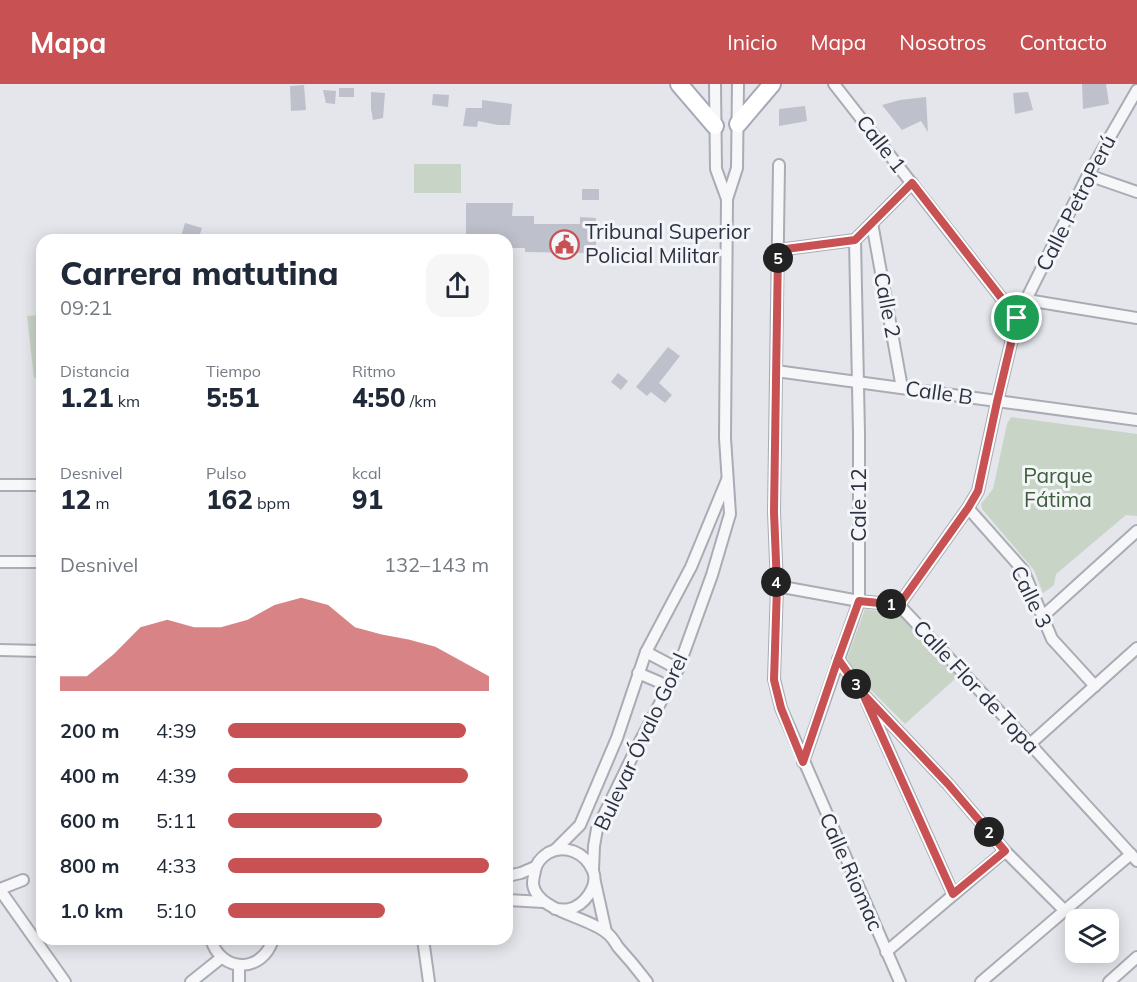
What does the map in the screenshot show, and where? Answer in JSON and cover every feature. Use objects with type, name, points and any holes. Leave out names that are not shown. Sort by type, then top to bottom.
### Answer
[{"type":"main road","points":[[679,84],[715,126]]},
{"type":"main road","points":[[738,124],[772,84]]},
{"type":"street","name":"Bulevar Óvalo Gorel","points":[[715,84],[716,169],[727,199]]},
{"type":"street","name":"Bulevar Óvalo Gorel","points":[[555,909],[570,909],[583,903],[591,891],[597,829],[678,669],[712,575],[729,514],[725,438],[727,199],[737,168],[738,84]]},
{"type":"street","name":"Calle 1","points":[[834,84],[1017,318]]},
{"type":"street","name":"Calle PetroPerú","points":[[899,605],[978,491],[1017,318],[1088,175],[1137,90]]},
{"type":"street","name":"Calle Riomac","points":[[779,165],[774,512],[777,586],[774,680],[781,708],[803,762],[900,982]]},
{"type":"street","points":[[1088,175],[1137,192]]},
{"type":"street","points":[[778,250],[855,240],[912,183]]},
{"type":"street","name":"Calle 2","points":[[872,223],[902,388]]},
{"type":"street","name":"Cale 12","points":[[803,762],[859,601],[855,240]]},
{"type":"street","points":[[1027,300],[1137,318]]},
{"type":"street","name":"Calle B","points":[[776,371],[1137,420]]},
{"type":"street","name":"Bulevar Óvalo Gorel","points":[[513,875],[535,867],[543,856],[555,850],[580,825],[617,738],[646,652],[691,567],[728,477]]},
{"type":"street","points":[[0,485],[36,485]]},
{"type":"street","name":"Calle 3","points":[[968,508],[1023,570],[1052,639],[1095,686]]},
{"type":"street","points":[[1042,617],[1135,538]]},
{"type":"street","points":[[0,562],[36,562]]},
{"type":"street","name":"Calle Flor de Topa","points":[[777,586],[859,601],[899,605],[1134,858]]},
{"type":"street","points":[[1030,744],[1137,648]]},
{"type":"street","points":[[0,650],[36,651]]},
{"type":"street","points":[[646,652],[678,669]]},
{"type":"street","points":[[838,659],[863,694],[948,784],[1005,851],[1065,911],[981,982]]},
{"type":"street","points":[[638,673],[668,688]]},
{"type":"street","points":[[863,694],[953,894]]},
{"type":"street","name":"Bulevar Óvalo Gorel","points":[[555,850],[568,849],[581,854],[593,874]]},
{"type":"street","points":[[886,952],[1005,851]]},
{"type":"street","points":[[1068,909],[1134,858]]},
{"type":"street","points":[[535,867],[533,886],[543,902]]},
{"type":"street","points":[[593,874],[606,932]]},
{"type":"street","points":[[23,880],[0,890],[36,941]]},
{"type":"street","points":[[513,900],[543,902],[606,932],[647,982]]},
{"type":"street","points":[[39,945],[65,982]]},
{"type":"street","points":[[213,945],[221,958],[239,965],[257,961],[265,956],[272,945]]},
{"type":"street","points":[[424,945],[429,982]]},
{"type":"street","points":[[1109,982],[1137,957]]},
{"type":"street","points":[[191,982],[221,958]]},
{"type":"street","points":[[239,965],[239,982]]},
{"type":"green space","points":[[414,164],[461,164],[461,193],[414,193]]},
{"type":"green space","points":[[36,315],[36,378],[34,378],[27,316]]},
{"type":"green space","name":"Parque Fátima","points":[[1011,417],[1137,434],[1137,516],[1126,515],[1056,574],[1054,585],[1043,593],[1034,570],[982,509],[981,504],[993,489],[1007,424]]},
{"type":"green space","points":[[865,609],[900,615],[957,677],[905,724],[845,664]]},
{"type":"building","points":[[1082,84],[1106,84],[1109,104],[1083,109]]},
{"type":"building","points":[[304,85],[306,110],[291,111],[290,86]]},
{"type":"building","points":[[339,88],[354,88],[354,97],[339,97]]},
{"type":"building","points":[[323,90],[336,91],[335,104],[326,103]]},
{"type":"building","points":[[371,92],[385,93],[383,118],[373,120]]},
{"type":"building","points":[[1028,92],[1033,110],[1015,114],[1013,93]]},
{"type":"building","points":[[433,94],[449,95],[448,107],[432,105]]},
{"type":"building","points":[[926,97],[928,132],[921,121],[902,130],[882,105],[900,100]]},
{"type":"building","points":[[482,100],[512,104],[510,125],[478,121],[477,127],[463,126],[466,108],[482,108]]},
{"type":"building","points":[[805,106],[807,121],[779,126],[779,109]]},
{"type":"building","points":[[582,189],[599,189],[599,200],[582,200]]},
{"type":"building","points":[[466,203],[513,203],[512,216],[534,216],[534,224],[580,224],[580,217],[596,218],[596,246],[587,245],[587,253],[525,252],[525,248],[513,248],[513,234],[466,234]]},
{"type":"building","points":[[185,223],[202,228],[200,234],[182,234]]},
{"type":"building","points":[[668,347],[680,356],[659,383],[672,395],[665,403],[651,392],[647,396],[636,387]]},
{"type":"building","points":[[618,373],[628,381],[621,390],[611,382]]},
{"type":"place","name":"Tribunal Superior Policial Militar","points":[[564,244]]},
{"type":"route","points":[[1017,318],[912,183],[855,240],[778,250],[774,512],[777,586],[774,680],[781,708],[803,762],[838,659],[863,694],[953,894],[1005,851],[948,784],[863,694],[838,659],[859,601],[899,605],[978,491],[1017,318]]}]
